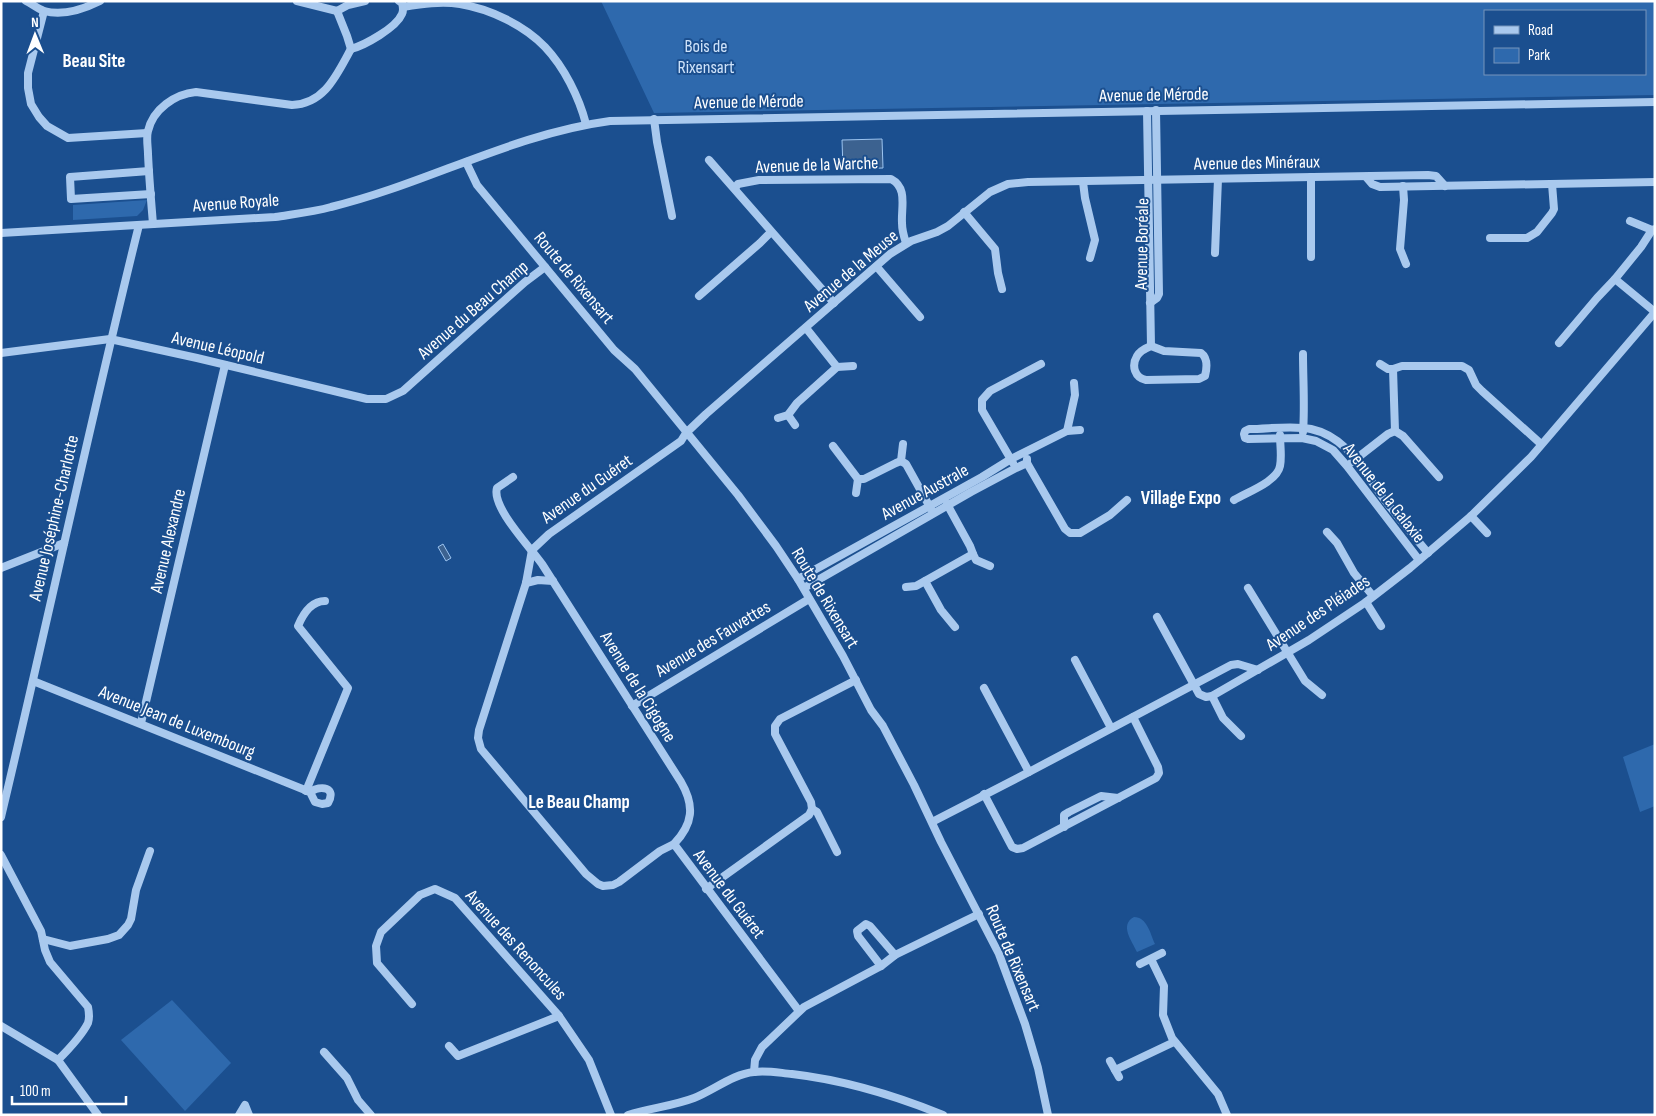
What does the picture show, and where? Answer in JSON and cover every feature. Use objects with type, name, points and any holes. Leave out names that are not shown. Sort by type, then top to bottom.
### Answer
[{"type":"street","points":[[26,1],[44,11],[73,11],[100,1]]},
{"type":"street","points":[[297,1],[336,11],[348,5],[365,1]]},
{"type":"street","points":[[153,224],[147,133],[155,116],[163,106],[184,94],[204,92],[292,105],[301,105],[308,102],[318,97],[331,85],[350,49],[365,43],[393,26],[404,12],[401,4],[460,4],[506,19],[524,30],[545,47],[562,70],[583,110],[586,124]]},
{"type":"street","points":[[44,11],[28,74],[31,104],[38,117],[47,126],[68,138],[147,133]]},
{"type":"street","points":[[336,11],[347,36],[350,49]]},
{"type":"street","name":"Avenue de Mérode","points":[[466,162],[535,137],[610,120],[1655,102]]},
{"type":"street","name":"Avenue Boréale","points":[[1147,110],[1150,303]]},
{"type":"street","name":"Avenue Boréale","points":[[1150,303],[1160,294],[1156,110]]},
{"type":"street","points":[[654,119],[672,216]]},
{"type":"street","name":"Avenue de la Warche","points":[[710,160],[834,303]]},
{"type":"street","name":"Avenue Royale","points":[[1,233],[275,217],[331,207],[378,193],[466,162]]},
{"type":"street","name":"Route de Rixensart","points":[[466,162],[477,185],[614,350],[635,369],[759,523],[804,588],[906,769],[999,954],[1023,1018],[1038,1068],[1048,1115]]},
{"type":"street","points":[[149,171],[70,176],[71,200],[151,194]]},
{"type":"street","name":"Avenue des Minéraux","points":[[1148,180],[1433,175],[1445,186]]},
{"type":"street","name":"Avenue des Minéraux","points":[[1366,177],[1375,186],[1655,182]]},
{"type":"street","points":[[1311,178],[1311,257]]},
{"type":"street","name":"Avenue de la Warche","points":[[735,188],[738,184],[760,180],[892,179],[902,189],[902,226],[906,243]]},
{"type":"street","points":[[1215,253],[1218,179]]},
{"type":"street","name":"Avenue de la Meuse","points":[[686,433],[834,303],[906,243],[942,230],[990,192],[1008,184],[1028,182],[1148,180]]},
{"type":"street","points":[[1083,182],[1095,240],[1090,258]]},
{"type":"street","points":[[1490,238],[1527,238],[1537,232],[1554,209],[1552,184]]},
{"type":"street","points":[[1403,186],[1404,200],[1400,249],[1406,264]]},
{"type":"street","points":[[964,212],[994,250],[1002,289]]},
{"type":"street","points":[[1559,343],[1615,279],[1653,230],[1630,222]]},
{"type":"street","name":"Avenue Joséphine-Charlotte","points":[[1,818],[34,681],[110,339],[139,225]]},
{"type":"street","points":[[699,296],[771,232]]},
{"type":"street","name":"Avenue du Beau Champ","points":[[420,376],[524,282],[545,267]]},
{"type":"street","points":[[877,267],[920,317]]},
{"type":"street","points":[[1615,279],[1655,312]]},
{"type":"street","points":[[1150,303],[1151,346]]},
{"type":"street","name":"Avenue des Pléiades","points":[[1212,696],[1288,652],[1366,602],[1471,516],[1541,444],[1655,312]]},
{"type":"street","points":[[806,328],[837,367]]},
{"type":"street","name":"Avenue Léopold","points":[[1,353],[110,339],[367,399],[380,400],[403,391],[420,376]]},
{"type":"street","points":[[1151,346],[1164,351],[1202,353],[1206,362],[1205,376],[1199,379],[1144,380],[1140,378],[1135,372],[1136,358],[1140,352],[1151,346]]},
{"type":"street","points":[[1302,438],[1305,402],[1303,354]]},
{"type":"street","points":[[1016,468],[982,410],[982,400],[990,391],[1041,364]]},
{"type":"street","points":[[1380,364],[1388,369],[1402,366],[1462,366],[1469,370],[1476,385],[1482,391],[1541,444]]},
{"type":"street","name":"Avenue Alexandre","points":[[141,724],[225,365]]},
{"type":"street","points":[[778,418],[788,415],[797,403],[837,367],[853,366]]},
{"type":"street","points":[[1393,369],[1395,431]]},
{"type":"street","points":[[1067,431],[1075,395],[1074,383]]},
{"type":"street","points":[[788,415],[795,425]]},
{"type":"street","name":"Avenue de la Galaxie","points":[[1418,560],[1347,466],[1329,447],[1316,440],[1302,438],[1248,439],[1245,438],[1245,431],[1249,429],[1303,427],[1324,432],[1334,438],[1348,450],[1428,553]]},
{"type":"street","points":[[1234,500],[1270,480],[1277,473],[1280,465],[1280,428]]},
{"type":"street","name":"Avenue Australe","points":[[798,579],[1026,451],[1067,431],[1080,430]]},
{"type":"street","points":[[1347,466],[1388,434],[1395,431]]},
{"type":"street","points":[[1395,431],[1403,436],[1438,477]]},
{"type":"street","name":"Avenue du Guéret","points":[[686,433],[681,441],[544,538],[532,550],[526,584],[478,738],[481,749],[586,874],[598,884],[608,886],[619,882],[660,851],[674,844],[799,1011]]},
{"type":"street","points":[[901,461],[903,444]]},
{"type":"street","points":[[833,446],[858,479],[856,493]]},
{"type":"street","points":[[1026,451],[1027,463],[1065,529],[1070,533],[1076,534],[1086,530],[1110,515],[1127,500]]},
{"type":"street","points":[[858,479],[864,479],[901,461]]},
{"type":"street","points":[[901,461],[906,464],[934,515]]},
{"type":"street","name":"Avenue Australe","points":[[804,588],[868,550],[1027,463]]},
{"type":"street","name":"Avenue de la Cigogne","points":[[513,477],[497,488],[496,496],[502,510],[521,538],[532,550],[689,798],[691,810],[689,819],[684,832],[674,844]]},
{"type":"street","points":[[944,497],[970,546],[972,554],[976,560],[990,566]]},
{"type":"street","points":[[1471,516],[1487,534]]},
{"type":"street","points":[[1327,532],[1337,543],[1354,573],[1373,596]]},
{"type":"street","points":[[1,568],[64,543]]},
{"type":"street","points":[[906,587],[916,586],[972,554]]},
{"type":"street","points":[[526,584],[538,580],[552,581]]},
{"type":"street","points":[[925,581],[941,610],[955,627]]},
{"type":"street","points":[[1248,588],[1304,681],[1322,695]]},
{"type":"street","name":"Avenue des Fauvettes","points":[[632,706],[809,599]]},
{"type":"street","name":"Avenue Jean de Luxembourg","points":[[34,681],[308,792],[348,688],[298,626],[302,617],[315,603],[325,601]]},
{"type":"street","points":[[1366,602],[1381,626]]},
{"type":"street","points":[[1157,617],[1199,694],[1206,698],[1212,696],[1223,718],[1242,736]]},
{"type":"street","points":[[1075,660],[1111,728]]},
{"type":"street","points":[[932,822],[1231,665],[1238,664],[1258,670]]},
{"type":"street","points":[[706,889],[809,815],[812,809],[811,802],[775,734],[775,726],[780,719],[856,680]]},
{"type":"street","points":[[984,688],[1029,772]]},
{"type":"street","points":[[984,794],[1012,847],[1017,849],[1023,848],[1064,827],[1156,778],[1159,773],[1158,767],[1133,717]]},
{"type":"street","points":[[812,809],[817,812],[837,852]]},
{"type":"street","points":[[43,939],[70,946],[108,939],[124,931],[131,919],[136,890],[150,851]]},
{"type":"street","points":[[1,855],[41,931],[50,962],[88,1007],[90,1015],[88,1022],[70,1048],[58,1060]]},
{"type":"street","name":"Avenue des Renoncules","points":[[412,1004],[376,963],[376,946],[381,932],[420,895],[435,889],[454,898],[558,1016],[590,1060],[611,1115]]},
{"type":"street","points":[[754,1072],[755,1060],[762,1047],[804,1007],[881,966],[894,955],[980,914]]},
{"type":"street","points":[[881,966],[858,936],[857,931],[861,927],[866,924],[870,926],[894,955]]},
{"type":"street","points":[[1140,964],[1162,953]]},
{"type":"street","points":[[1152,959],[1164,986],[1163,1015],[1174,1042],[1218,1094],[1227,1115]]},
{"type":"street","points":[[450,1046],[458,1056],[558,1016]]},
{"type":"street","points":[[1,1026],[58,1060],[98,1115]]},
{"type":"street","points":[[1110,1061],[1117,1074],[1174,1042]]},
{"type":"street","points":[[324,1052],[347,1078],[358,1100],[371,1115]]},
{"type":"street","points":[[628,1115],[673,1105],[694,1098],[741,1075],[754,1072],[803,1076],[843,1083],[894,1096],[943,1115]]},
{"type":"street","points":[[239,1115],[245,1106],[249,1115]]},
{"type":"green space","name":"Bois de Rixensart","points":[[601,1],[1655,1],[1655,95],[654,113]]},
{"type":"green space","points":[[147,200],[143,210],[137,216],[73,220],[73,205]]},
{"type":"green space","points":[[1655,744],[1655,806],[1640,812],[1623,757]]},
{"type":"green space","points":[[1134,917],[1145,923],[1155,944],[1137,952],[1127,929],[1127,924]]},
{"type":"green space","points":[[172,1000],[231,1063],[185,1111],[121,1040]]},
{"type":"shaded area","points":[[882,139],[883,168],[843,169],[842,140]]},
{"type":"shaded area","points":[[443,544],[451,558],[446,561],[438,547]]},
{"type":"district","name":"Beau Site","points":[[94,61]]},
{"type":"district","name":"Village Expo","points":[[1181,498]]},
{"type":"district","name":"Le Beau Champ","points":[[579,802]]}]
